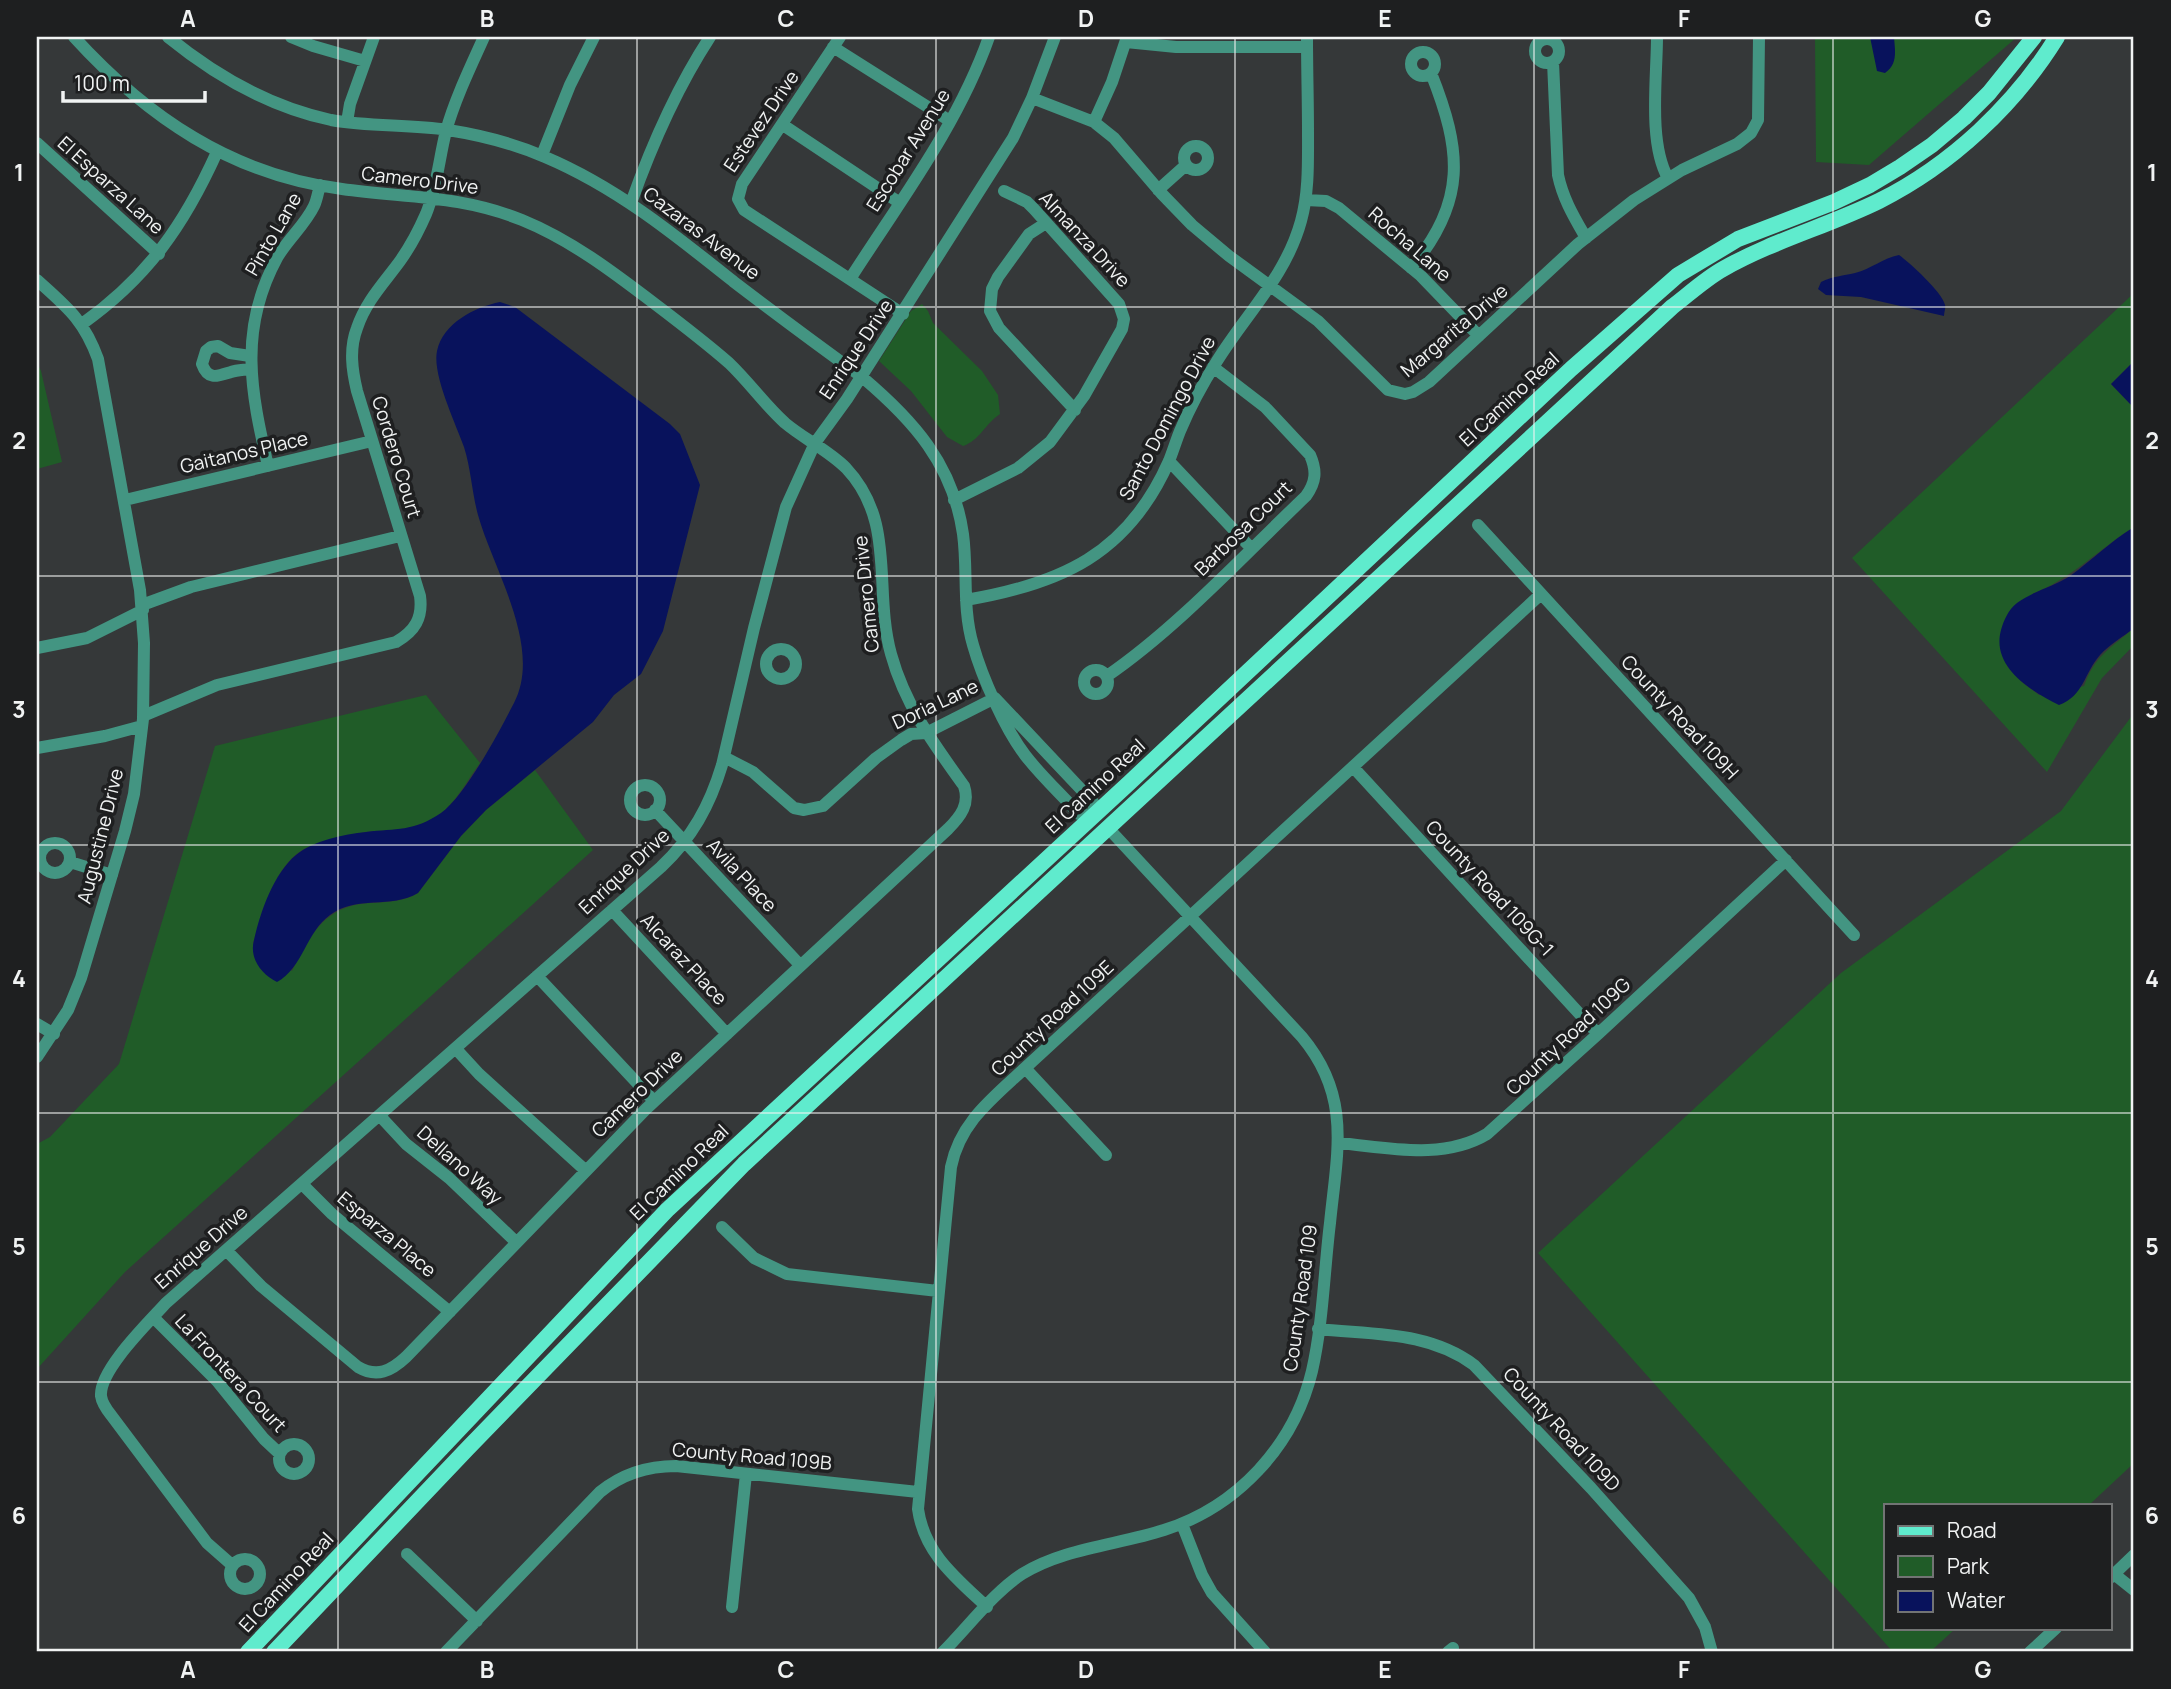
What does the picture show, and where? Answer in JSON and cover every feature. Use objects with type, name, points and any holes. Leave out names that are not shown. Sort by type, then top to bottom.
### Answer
[{"type":"main road","name":"El Camino Real","points":[[248,1652],[668,1209],[1095,815],[1571,369],[1678,275],[1738,239],[1834,202],[1900,167],[1964,118],[2014,65],[2034,37]]},
{"type":"main road","name":"El Camino Real","points":[[274,1652],[744,1164],[1672,307],[1721,269],[1882,200],[1936,166],[1977,133],[2003,107],[2030,76],[2049,39]]},
{"type":"main road","points":[[1095,815],[1109,829]]},
{"type":"street","name":"Camero Drive","points":[[74,37],[100,66],[140,102],[217,152],[278,175],[320,186],[433,197],[494,210],[548,231],[570,243],[708,345],[783,421],[846,469],[864,493],[872,508],[882,552],[882,602],[890,650],[905,695],[926,733],[964,786],[967,801],[948,829],[654,1101],[397,1366],[382,1372],[366,1372],[261,1286],[226,1250]]},
{"type":"street","name":"Cazaras Avenue","points":[[168,37],[226,79],[296,110],[347,122],[447,130],[542,155],[582,174],[631,203],[862,377],[896,405],[929,445],[940,465],[954,500],[963,535],[966,600],[972,642],[995,698],[1005,722],[1026,756],[1079,814],[1095,815],[1093,802],[995,698]]},
{"type":"street","points":[[291,37],[365,61]]},
{"type":"street","points":[[347,122],[350,104],[374,37]]},
{"type":"street","name":"Cordero Court","points":[[37,748],[105,736],[217,685],[397,642],[416,625],[421,608],[420,596],[353,375],[355,331],[369,301],[415,236],[433,197],[447,130],[484,37]]},
{"type":"street","points":[[542,155],[570,85],[594,37]]},
{"type":"street","points":[[631,203],[680,85],[710,37]]},
{"type":"street","name":"Escobar Avenue","points":[[850,279],[950,121],[972,80],[989,37]]},
{"type":"street","name":"Enrique Drive","points":[[232,1565],[208,1543],[111,1415],[101,1397],[104,1380],[153,1317],[667,862],[685,842],[705,811],[724,757],[779,529],[795,484],[815,443],[862,377],[1002,157],[1032,98],[1055,37]]},
{"type":"street","points":[[1657,37],[1656,137],[1658,156],[1668,178]]},
{"type":"street","name":"Margarita Drive","points":[[1032,98],[1094,122],[1114,138],[1158,190],[1211,242],[1318,321],[1381,383],[1396,393],[1405,394],[1421,388],[1586,238],[1634,200],[1668,178],[1737,144],[1755,127],[1758,120],[1759,37]]},
{"type":"street","points":[[1094,122],[1112,82],[1126,39],[1176,47],[1307,42]]},
{"type":"street","points":[[836,42],[950,121]]},
{"type":"street","name":"Estevez Drive","points":[[836,42],[742,184],[737,199],[744,210],[903,314]]},
{"type":"street","name":"Santo Domingo Drive","points":[[966,600],[1035,586],[1086,562],[1128,526],[1154,489],[1179,432],[1213,367],[1272,286],[1292,247],[1306,200],[1308,183],[1307,42]]},
{"type":"street","points":[[1553,62],[1558,175],[1562,192],[1586,238]]},
{"type":"street","points":[[1411,268],[1436,235],[1451,201],[1454,181],[1451,137],[1432,73]]},
{"type":"street","points":[[783,125],[900,202]]},
{"type":"street","name":"El Esparza Lane","points":[[37,143],[159,254]]},
{"type":"street","points":[[82,324],[129,287],[159,254],[193,202],[217,152]]},
{"type":"street","points":[[1158,190],[1186,165]]},
{"type":"street","name":"Pinto Lane","points":[[268,466],[256,415],[250,363],[255,317],[269,274],[314,205],[320,186]]},
{"type":"street","name":"Almanza Drive","points":[[954,500],[1000,478],[1032,458],[1050,442],[1075,410],[1116,342],[1124,319],[1119,303],[1110,291],[1027,202],[1004,191]]},
{"type":"street","name":"Rocha Lane","points":[[1306,200],[1332,204],[1437,291],[1479,336]]},
{"type":"street","points":[[1046,223],[1029,234],[998,277],[992,289],[990,311],[999,328],[1075,410]]},
{"type":"street","name":"Augustine Drive","points":[[37,280],[82,324],[92,341],[104,381],[142,607],[143,721],[134,794],[75,996],[54,1034],[37,1057]]},
{"type":"street","name":"Barbosa Court","points":[[1107,676],[1139,653],[1251,548],[1306,496],[1315,480],[1314,463],[1310,455],[1265,407],[1213,367]]},
{"type":"street","name":"Gaitanos Place","points":[[125,500],[372,442]]},
{"type":"street","points":[[1169,460],[1251,548]]},
{"type":"street","name":"County Road 109H","points":[[1478,525],[1854,935]]},
{"type":"street","points":[[37,648],[87,638],[142,607],[191,587],[400,536]]},
{"type":"street","name":"County Road 109E","points":[[987,1607],[953,1575],[929,1547],[919,1519],[918,1492],[951,1167],[956,1145],[970,1121],[1025,1068],[1541,594]]},
{"type":"street","points":[[748,657],[767,661]]},
{"type":"street","name":"Doria Lane","points":[[724,757],[754,772],[787,804],[804,810],[814,809],[832,800],[888,748],[911,734],[926,733],[995,698]]},
{"type":"street","name":"County Road 109G-1","points":[[1353,767],[1598,1034]]},
{"type":"street","name":"Avila Place","points":[[655,810],[800,965]]},
{"type":"street","name":"County Road 109","points":[[943,1652],[1021,1575],[1065,1556],[1182,1524],[1231,1496],[1258,1471],[1278,1446],[1307,1389],[1318,1329],[1338,1143],[1335,1096],[1318,1056],[1192,916],[1109,829]]},
{"type":"street","name":"County Road 109G","points":[[1338,1143],[1430,1151],[1467,1144],[1495,1128],[1786,860]]},
{"type":"street","points":[[70,862],[112,874]]},
{"type":"street","name":"Alcaraz Place","points":[[612,910],[727,1034]]},
{"type":"street","points":[[537,976],[654,1101]]},
{"type":"street","points":[[37,1024],[54,1034]]},
{"type":"street","points":[[456,1049],[484,1079],[585,1170]]},
{"type":"street","points":[[1025,1068],[1106,1155]]},
{"type":"street","name":"Dellano Way","points":[[380,1116],[406,1144],[461,1190],[516,1242]]},
{"type":"street","name":"Esparza Place","points":[[302,1184],[332,1214],[450,1312]]},
{"type":"street","points":[[722,1227],[754,1258],[787,1274],[938,1290]]},
{"type":"street","name":"La Frontera Court","points":[[153,1317],[217,1381],[264,1439],[280,1454]]},
{"type":"street","name":"County Road 109D","points":[[1318,1329],[1430,1341],[1453,1350],[1474,1365],[1591,1488],[1689,1598],[1705,1627],[1712,1652]]},
{"type":"street","name":"County Road 109B","points":[[446,1652],[587,1504],[619,1478],[642,1470],[665,1466],[918,1492]]},
{"type":"street","points":[[732,1607],[746,1474]]},
{"type":"street","points":[[1182,1524],[1212,1593],[1265,1652]]},
{"type":"street","points":[[407,1554],[477,1620]]},
{"type":"street","points":[[2134,1555],[2112,1576],[2134,1590]]},
{"type":"street","points":[[2029,1652],[2054,1630]]},
{"type":"green space","points":[[1815,37],[2017,37],[1869,165],[1816,162]]},
{"type":"green space","points":[[2134,293],[2134,361],[2111,384],[2134,408],[2134,527],[2072,572],[2032,594],[2007,666],[2039,695],[2084,686],[2099,659],[2134,628],[2134,645],[2102,678],[2047,772],[1852,558]]},
{"type":"green space","points":[[922,304],[933,323],[982,371],[998,395],[1000,414],[969,444],[963,446],[947,437],[911,391],[879,361],[911,311]]},
{"type":"green space","points":[[37,363],[62,462],[37,469]]},
{"type":"green space","points":[[426,695],[480,763],[464,787],[445,810],[421,824],[403,829],[356,834],[302,850],[289,861],[275,882],[253,943],[292,971],[313,934],[321,924],[341,909],[395,901],[418,893],[461,836],[486,810],[535,770],[593,850],[125,1272],[37,1369],[37,1144],[50,1137],[119,1064],[215,746]]},
{"type":"green space","points":[[2134,713],[2134,1463],[2090,1504],[1884,1504],[1884,1630],[1954,1630],[1930,1652],[1893,1652],[1538,1253],[1841,973],[2061,811]]},
{"type":"water","points":[[1870,37],[1894,37],[1894,61],[1885,73],[1877,71]]},
{"type":"water","points":[[1899,255],[1938,293],[1945,305],[1944,316],[1861,297],[1826,295],[1818,289],[1825,280],[1861,271]]},
{"type":"water","points":[[500,302],[515,307],[680,434],[700,485],[663,631],[641,674],[614,695],[593,722],[486,810],[461,836],[418,893],[397,900],[351,905],[330,915],[315,931],[293,968],[277,982],[266,975],[258,965],[253,947],[269,894],[288,863],[303,850],[329,839],[413,826],[441,813],[461,792],[482,761],[514,703],[521,681],[523,658],[519,633],[504,583],[478,515],[464,447],[441,386],[436,361],[440,341],[453,325],[471,312]]},
{"type":"water","points":[[2134,361],[2134,408],[2111,384]]},
{"type":"water","points":[[2134,527],[2134,628],[2100,655],[2079,690],[2059,705],[2026,685],[2008,666],[1999,643],[2005,619],[2017,603],[2070,576]]}]
